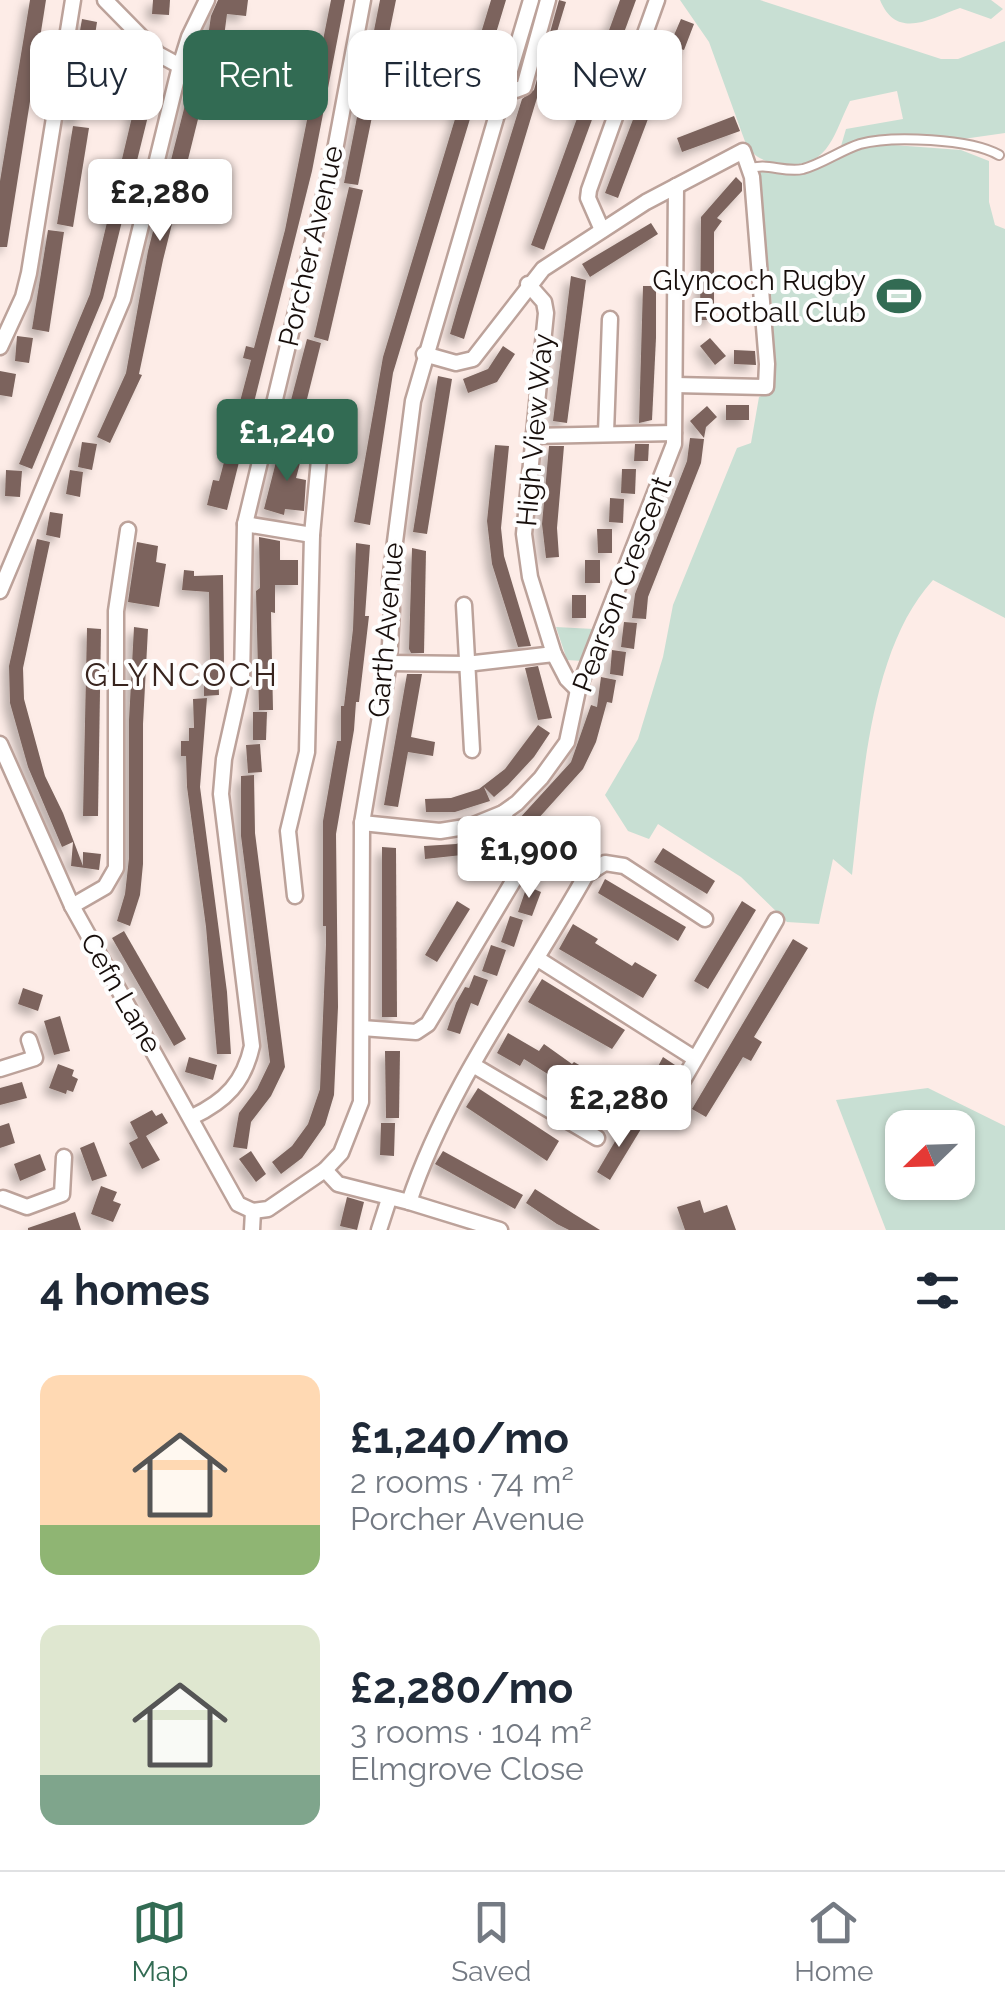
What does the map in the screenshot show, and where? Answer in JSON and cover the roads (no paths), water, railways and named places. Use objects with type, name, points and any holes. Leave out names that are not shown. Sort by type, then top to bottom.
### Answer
[{"type":"street","points":[[0,347],[29,272],[73,0]]},
{"type":"street","points":[[105,0],[158,54],[180,66]]},
{"type":"street","points":[[0,591],[123,299],[180,66],[207,0]]},
{"type":"street","name":"Porcher Avenue","points":[[192,1117],[211,1108],[237,1087],[252,1046],[221,794],[224,758],[242,679],[245,524],[335,150],[363,0]]},
{"type":"street","points":[[517,47],[531,0]]},
{"type":"street","name":"Garth Avenue","points":[[517,90],[524,87],[548,0]]},
{"type":"street","points":[[602,230],[588,198],[589,190],[656,0]]},
{"type":"street","name":"Garth Avenue","points":[[325,1170],[341,1154],[361,1102],[362,824],[388,663],[395,528],[413,401],[495,120]]},
{"type":"street","points":[[424,354],[456,363],[473,359],[543,268],[742,150],[751,173],[766,387],[676,385]]},
{"type":"street","name":"Pearson Crescent","points":[[362,824],[456,831],[503,813],[529,791],[567,742],[578,690],[671,460],[676,385],[676,186]]},
{"type":"street","name":"High View Way","points":[[528,284],[544,302],[546,313],[524,534],[530,577],[554,654],[567,679],[578,690]]},
{"type":"street","points":[[606,432],[610,319]]},
{"type":"street","points":[[533,436],[674,432]]},
{"type":"street","points":[[295,896],[288,831],[307,752],[312,536],[320,449]]},
{"type":"street","points":[[245,524],[312,536]]},
{"type":"street","points":[[72,906],[106,887],[116,868],[116,611],[128,530]]},
{"type":"street","points":[[464,606],[472,750]]},
{"type":"street","points":[[388,663],[466,664],[554,654]]},
{"type":"street","name":"Cefn Lane","points":[[0,744],[72,906],[238,1204],[253,1211]]},
{"type":"street","points":[[362,1028],[416,1032],[428,1024],[522,868],[524,855],[503,813]]},
{"type":"street","points":[[409,1202],[422,1162],[473,1065],[586,875],[606,863],[624,866],[705,919]]},
{"type":"street","points":[[678,1089],[776,920]]},
{"type":"street","points":[[538,959],[694,1058]]},
{"type":"street","points":[[0,1069],[35,1058],[29,1040]]},
{"type":"street","points":[[473,1065],[597,1138]]},
{"type":"street","points":[[1,1199],[27,1206],[62,1194],[64,1158]]},
{"type":"street","points":[[250,1229],[253,1211],[268,1208],[325,1170],[338,1184],[500,1230]]},
{"type":"street","points":[[379,1230],[389,1199]]},
{"type":"lane","points":[[751,173],[761,165],[799,170],[881,140],[952,143],[986,148],[999,155]]},
{"type":"place","name":"Glyncoch Rugby Football Club","points":[[899,296]]},
{"type":"district","name":"GLYNCOCH","points":[[182,674]]}]
